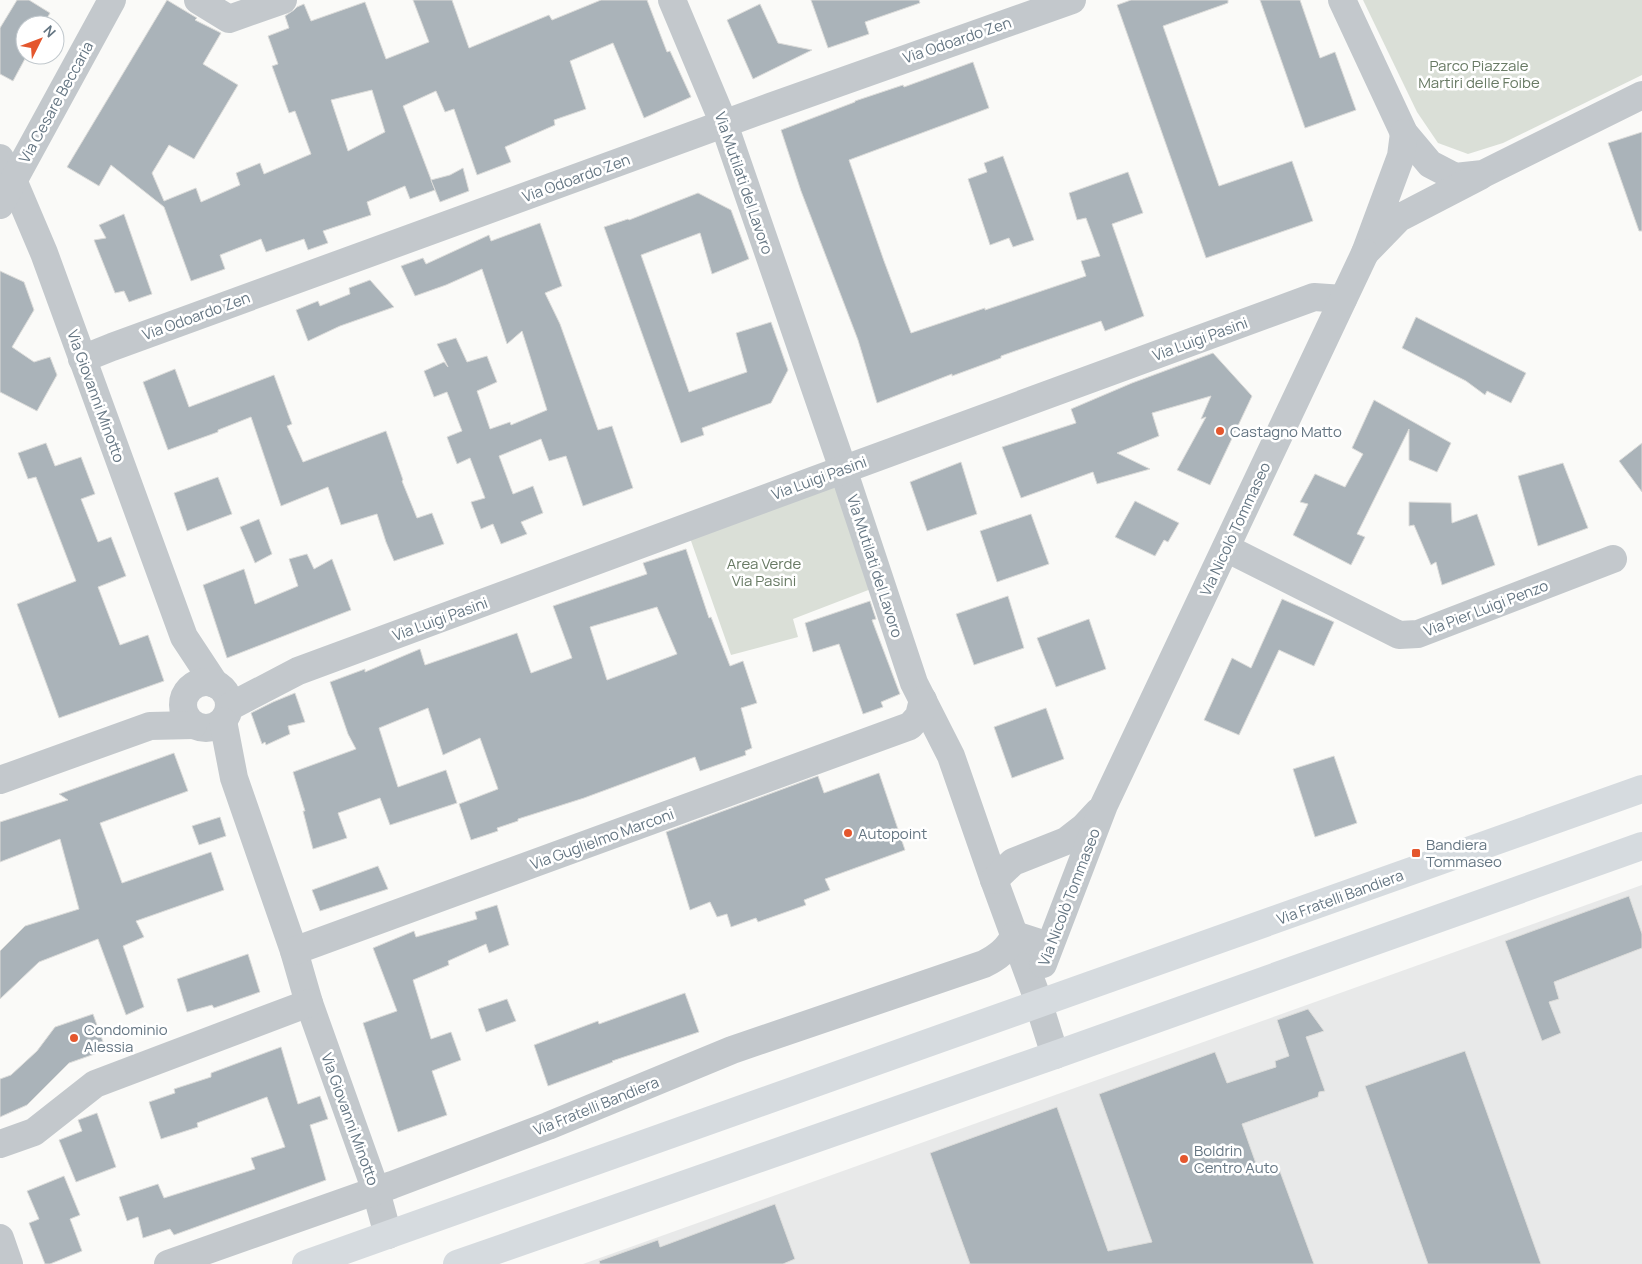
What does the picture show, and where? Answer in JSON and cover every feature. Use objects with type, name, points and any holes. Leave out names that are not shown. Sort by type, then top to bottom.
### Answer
[{"type":"main road","name":"Via Fratelli Bandiera","points":[[306,1264],[1036,997],[1642,789]]},
{"type":"main road","points":[[457,1264],[1055,1055],[1642,846]]},
{"type":"street","name":"Via Cesare Beccaria","points":[[0,205],[7,169],[112,0]]},
{"type":"street","points":[[198,0],[229,19],[283,0]]},
{"type":"street","name":"Via Mutilati del Lavoro","points":[[672,0],[724,124],[844,470],[914,683],[951,756],[1036,997]]},
{"type":"street","name":"Via Odoardo Zen","points":[[82,359],[724,124],[1072,0]]},
{"type":"street","points":[[1342,0],[1404,134],[1430,164],[1456,177],[1483,174]]},
{"type":"street","points":[[1365,253],[1399,218],[1483,174],[1642,96]]},
{"type":"street","points":[[1365,253],[1401,156],[1404,134]]},
{"type":"street","name":"Via Giovanni Minotto","points":[[7,169],[44,253],[184,637],[214,709],[234,778],[294,952],[309,1003],[376,1191],[388,1235]]},
{"type":"street","name":"Via Nicolò Tommaseo","points":[[1036,997],[1075,851],[1084,828],[1104,805],[1365,253]]},
{"type":"street","name":"Via Luigi Pasini","points":[[0,780],[150,726],[214,709],[298,671],[1314,297],[1343,299]]},
{"type":"street","name":"Via Pier Luigi Penzo","points":[[1226,548],[1399,635],[1418,634],[1612,559]]},
{"type":"street","name":"Via Giovanni Minotto","points":[[184,637],[185,695],[183,710],[186,717],[214,709]]},
{"type":"street","points":[[185,695],[193,685],[200,682],[214,709]]},
{"type":"street","name":"Via Luigi Pasini","points":[[150,726],[185,695]]},
{"type":"street","points":[[923,700],[920,716],[910,726],[945,744]]},
{"type":"street","name":"Via Guglielmo Marconi","points":[[294,952],[910,726]]},
{"type":"street","name":"Via Nicolò Tommaseo","points":[[994,880],[1013,862],[1075,851]]},
{"type":"street","points":[[1014,935],[1049,946]]},
{"type":"street","name":"Via Fratelli Bandiera","points":[[168,1264],[376,1191],[548,1126],[732,1050],[984,964],[997,958],[1009,946],[1014,935]]},
{"type":"street","points":[[1036,997],[1055,1055]]},
{"type":"street","points":[[0,1144],[34,1132],[95,1084],[309,1003]]},
{"type":"street","points":[[0,1238],[9,1264]]},
{"type":"shaded area","points":[[1642,885],[1642,1264],[583,1264]]},
{"type":"green space","name":"Parco Piazzale Martiri delle Foibe","points":[[1363,0],[1642,0],[1642,75],[1503,143],[1468,154],[1438,143],[1417,112]]},
{"type":"green space","name":"Area Verde Via Pasini","points":[[836,486],[871,589],[793,619],[798,637],[731,655],[690,538]]},
{"type":"building","points":[[17,0],[29,0],[50,13],[49,15],[15,15],[15,65],[22,65],[13,81],[0,74],[0,28]]},
{"type":"building","points":[[167,0],[197,18],[195,20],[221,33],[203,64],[238,85],[194,159],[169,145],[152,173],[164,201],[196,188],[201,202],[240,185],[236,173],[260,163],[264,174],[311,154],[295,111],[289,113],[272,66],[278,64],[268,36],[289,28],[285,16],[304,4],[311,21],[365,2],[386,59],[429,42],[413,0],[452,0],[469,48],[549,15],[552,20],[601,0],[647,0],[667,52],[670,51],[691,97],[644,118],[613,43],[570,61],[586,109],[554,120],[555,125],[505,147],[511,162],[477,175],[454,109],[445,112],[436,91],[403,106],[435,190],[410,199],[405,186],[367,202],[371,215],[323,231],[328,243],[308,250],[304,239],[266,252],[261,239],[220,255],[225,269],[191,281],[164,207],[111,165],[99,186],[67,167]],"holes":[[[372,90],[385,132],[348,151],[331,100]]]},
{"type":"building","points":[[811,0],[919,0],[920,3],[865,22],[869,34],[828,48]]},
{"type":"building","points":[[1131,0],[1228,0],[1228,3],[1163,26],[1219,186],[1292,161],[1313,221],[1206,258],[1117,5]]},
{"type":"building","points":[[1260,0],[1300,0],[1320,58],[1335,52],[1356,110],[1305,128]]},
{"type":"building","points":[[760,4],[778,43],[812,50],[753,79],[727,20]]},
{"type":"building","points":[[973,62],[989,108],[849,160],[911,333],[1086,276],[1081,261],[1100,256],[1086,218],[1077,220],[1069,193],[1128,172],[1143,213],[1112,224],[1144,316],[1105,331],[1101,321],[1001,356],[1001,358],[952,376],[952,374],[877,403],[858,340],[801,191],[781,130],[855,101],[903,85],[904,87]]},
{"type":"building","points":[[1642,132],[1642,231],[1639,231],[1608,143]]},
{"type":"building","points":[[1003,156],[1034,240],[1013,247],[1009,238],[990,245],[968,179],[987,172],[984,163]]},
{"type":"building","points":[[463,168],[469,191],[440,202],[431,180],[450,175]]},
{"type":"building","points":[[698,193],[731,210],[749,259],[712,274],[700,233],[641,255],[689,392],[747,372],[736,333],[771,322],[788,370],[771,403],[702,428],[704,435],[681,443],[604,227],[629,220]]},
{"type":"building","points":[[124,214],[152,294],[129,302],[124,291],[115,293],[94,240],[106,238],[99,225]]},
{"type":"building","points":[[540,223],[562,286],[545,293],[560,324],[598,430],[612,426],[633,488],[583,506],[566,456],[549,461],[541,439],[499,456],[513,494],[533,486],[543,513],[521,522],[527,534],[501,544],[493,524],[481,529],[471,502],[485,498],[470,458],[457,464],[447,437],[462,431],[447,392],[434,397],[424,371],[444,362],[448,367],[437,344],[456,338],[467,362],[487,356],[497,382],[477,391],[490,429],[510,422],[511,425],[547,410],[522,331],[507,344],[482,269],[415,296],[401,266],[423,258],[426,264],[489,235],[491,241]]},
{"type":"building","points":[[0,271],[24,282],[34,310],[12,347],[34,362],[50,357],[57,375],[37,411],[0,392]]},
{"type":"building","points":[[370,280],[394,307],[340,326],[308,341],[296,310],[318,301],[320,306],[350,294],[349,288]]},
{"type":"building","points":[[1416,317],[1526,373],[1511,403],[1487,391],[1485,395],[1466,381],[1402,348]]},
{"type":"building","points":[[1213,353],[1252,396],[1210,485],[1177,470],[1206,417],[1201,419],[1211,396],[1152,413],[1159,436],[1117,453],[1150,469],[1097,484],[1093,472],[1021,498],[1002,447],[1076,423],[1071,409],[1132,383]]},
{"type":"building","points":[[175,369],[189,407],[274,375],[292,424],[287,426],[303,462],[386,431],[402,481],[417,518],[432,513],[444,544],[394,561],[377,514],[341,525],[328,487],[281,506],[251,417],[218,430],[218,432],[168,450],[143,382]]},
{"type":"building","points":[[1374,400],[1451,443],[1437,472],[1409,460],[1409,429],[1357,534],[1365,537],[1351,565],[1293,535],[1308,504],[1300,502],[1315,474],[1345,487],[1363,454],[1352,448]]},
{"type":"building","points":[[46,443],[55,466],[81,457],[95,494],[81,499],[98,542],[111,537],[126,576],[98,587],[120,645],[148,635],[164,681],[59,718],[17,604],[76,581],[36,477],[28,479],[18,453]]},
{"type":"building","points":[[1642,443],[1642,492],[1619,461]]},
{"type":"building","points":[[961,462],[977,514],[927,531],[910,482]]},
{"type":"building","points":[[1563,463],[1588,528],[1538,546],[1518,476]]},
{"type":"building","points":[[218,477],[232,514],[187,531],[174,493]]},
{"type":"building","points":[[1135,501],[1179,523],[1168,542],[1164,540],[1155,556],[1115,537]]},
{"type":"building","points":[[1409,502],[1451,503],[1452,523],[1477,514],[1495,565],[1442,585],[1436,562],[1431,565],[1414,525],[1409,526]]},
{"type":"building","points":[[1031,514],[1049,564],[997,582],[980,531]]},
{"type":"building","points":[[259,519],[272,554],[255,563],[240,527]]},
{"type":"building","points":[[686,549],[709,618],[711,617],[730,666],[743,661],[757,703],[741,708],[752,748],[745,751],[746,755],[700,771],[695,757],[584,798],[518,819],[518,821],[497,828],[498,831],[471,840],[459,804],[498,789],[480,738],[443,755],[428,708],[379,728],[398,787],[446,770],[457,803],[390,825],[380,798],[338,813],[347,838],[313,849],[303,811],[305,811],[293,772],[356,749],[348,734],[330,682],[365,669],[365,672],[420,649],[425,665],[517,633],[531,673],[572,658],[553,606],[647,574],[643,563]],"holes":[[[657,607],[677,654],[607,680],[590,627]]]},
{"type":"building","points":[[307,554],[314,569],[332,559],[351,610],[227,658],[203,585],[244,569],[255,604],[298,586],[289,559]]},
{"type":"building","points":[[1008,596],[1024,648],[974,665],[956,614]]},
{"type":"building","points":[[1282,599],[1334,622],[1314,666],[1279,650],[1239,735],[1204,720],[1232,658],[1251,668]]},
{"type":"building","points":[[870,601],[876,619],[872,620],[900,694],[881,702],[883,707],[863,714],[839,644],[813,652],[805,623]]},
{"type":"building","points":[[1089,619],[1106,669],[1056,687],[1037,638]]},
{"type":"building","points":[[295,693],[305,722],[288,726],[290,734],[266,745],[265,742],[262,744],[251,713]]},
{"type":"building","points":[[1046,708],[1064,759],[1012,778],[994,727]]},
{"type":"building","points":[[174,753],[188,791],[100,823],[122,883],[211,852],[224,890],[136,921],[144,937],[123,946],[144,1007],[126,1015],[98,939],[39,962],[0,999],[0,951],[25,926],[79,909],[60,839],[0,862],[0,822],[68,800],[59,794]]},
{"type":"building","points":[[1334,756],[1357,823],[1315,837],[1293,769]]},
{"type":"building","points":[[879,773],[905,850],[825,879],[830,890],[804,900],[806,905],[758,922],[756,918],[731,927],[727,914],[717,917],[710,902],[690,910],[666,832],[818,776],[824,793]]},
{"type":"building","points":[[220,817],[226,836],[199,845],[192,826]]},
{"type":"building","points":[[378,866],[388,889],[320,911],[312,890]]},
{"type":"building","points":[[1629,896],[1642,934],[1642,948],[1554,982],[1559,999],[1549,1002],[1561,1033],[1542,1041],[1505,941]]},
{"type":"building","points":[[497,905],[509,945],[489,953],[486,944],[448,961],[449,965],[413,980],[431,1039],[451,1032],[461,1060],[432,1071],[447,1115],[398,1132],[363,1023],[397,1011],[373,948],[414,931],[416,937],[477,919],[475,912]]},
{"type":"building","points":[[248,954],[260,992],[214,1008],[212,1005],[187,1012],[177,979]]},
{"type":"building","points":[[685,993],[699,1032],[612,1061],[548,1086],[534,1045],[598,1021],[599,1024]]},
{"type":"building","points":[[507,999],[516,1021],[486,1032],[478,1009]]},
{"type":"building","points":[[1308,1009],[1324,1031],[1306,1037],[1325,1091],[1319,1092],[1318,1097],[1242,1124],[1259,1172],[1278,1166],[1314,1264],[970,1264],[930,1153],[1057,1107],[1108,1251],[1152,1242],[1099,1094],[1215,1052],[1227,1083],[1276,1067],[1275,1061],[1289,1056],[1277,1020]]},
{"type":"building","points":[[93,1014],[106,1050],[69,1063],[27,1105],[0,1117],[0,1079],[11,1075],[37,1051],[55,1027]]},
{"type":"building","points":[[281,1047],[298,1104],[320,1096],[328,1119],[310,1125],[326,1180],[174,1235],[170,1229],[143,1238],[138,1217],[127,1221],[119,1197],[158,1184],[164,1198],[255,1169],[251,1158],[285,1147],[267,1097],[197,1123],[198,1127],[161,1139],[149,1102],[175,1093],[174,1089],[211,1077],[211,1073]]},
{"type":"building","points":[[1465,1051],[1541,1264],[1428,1264],[1365,1086]]},
{"type":"building","points":[[97,1113],[116,1167],[76,1182],[59,1140],[82,1131],[78,1120]]},
{"type":"building","points":[[64,1176],[80,1215],[70,1219],[82,1251],[50,1264],[45,1264],[29,1223],[39,1219],[27,1191]]},
{"type":"building","points":[[775,1204],[795,1259],[783,1264],[600,1264],[599,1261],[658,1240],[660,1247]]},
{"type":"place","name":"Castagno Matto","points":[[1220,431]]},
{"type":"place","name":"Autopoint","points":[[848,833]]},
{"type":"place","name":"Bandiera Tommaseo","points":[[1416,853]]},
{"type":"place","name":"Condominio Alessia","points":[[74,1038]]},
{"type":"place","name":"Boldrin Centro Auto","points":[[1184,1159]]}]
